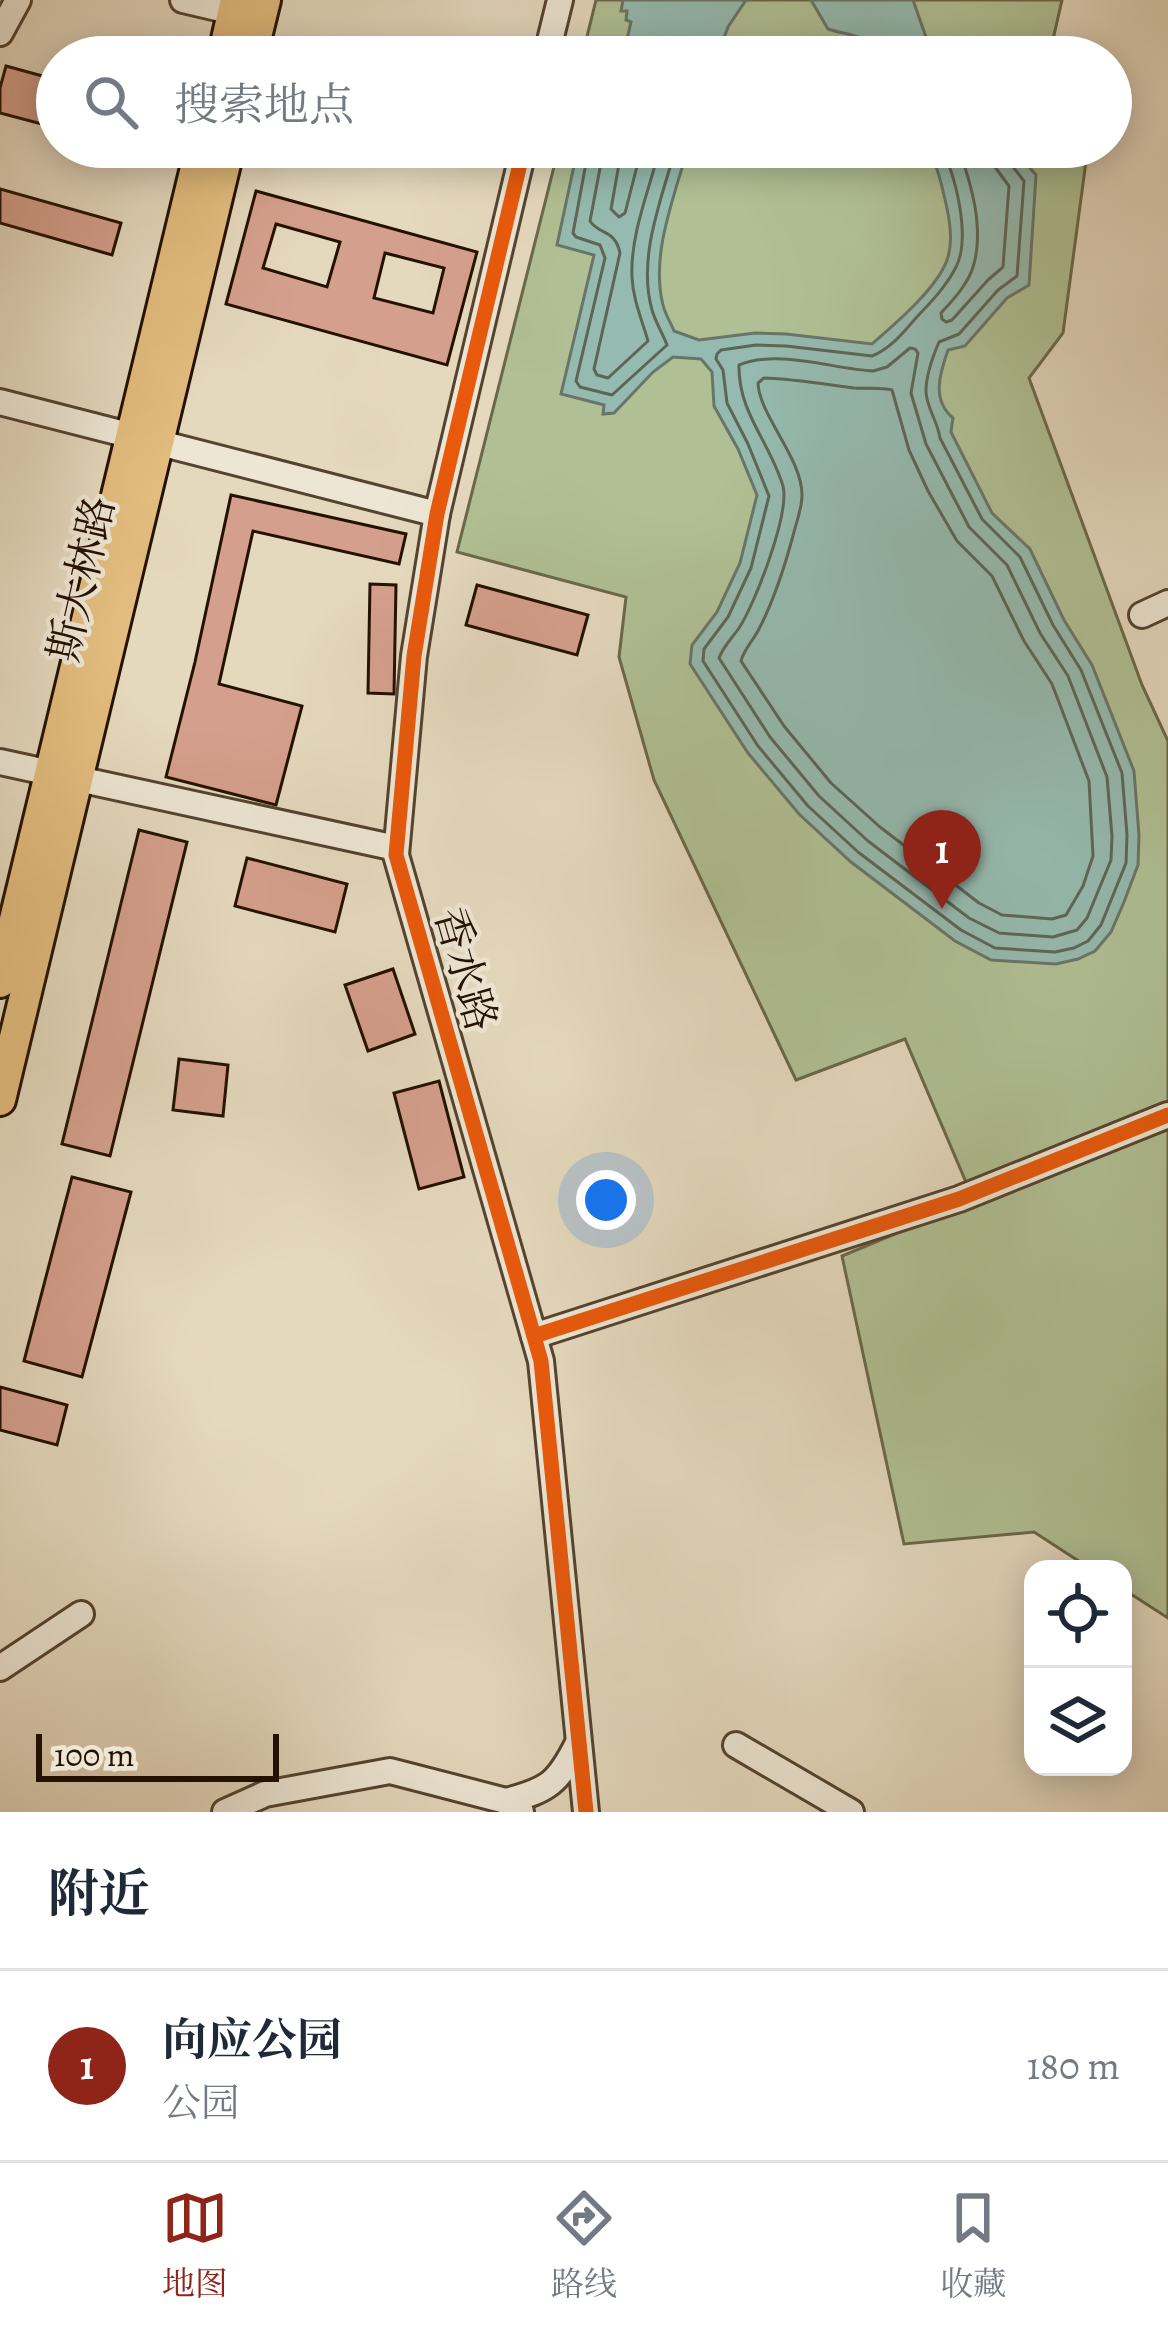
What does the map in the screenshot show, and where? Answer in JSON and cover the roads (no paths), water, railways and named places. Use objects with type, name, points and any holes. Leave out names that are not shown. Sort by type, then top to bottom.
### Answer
[{"type":"main road","points":[[256,36],[265,0]]},
{"type":"main road","points":[[228,36],[235,6]]},
{"type":"main road","name":"斯大林路","points":[[0,1100],[64,776],[144,439],[197,168]]},
{"type":"main road","name":"斯大林路","points":[[144,439],[223,168]]},
{"type":"main road","name":"斯大林路","points":[[0,982],[64,776]]},
{"type":"street","points":[[0,33],[18,0]]},
{"type":"street","points":[[183,0],[235,6]]},
{"type":"street","points":[[551,36],[560,0]]},
{"type":"street","name":"香水路","points":[[519,168],[437,514],[414,656],[396,855],[542,1361],[586,1812]]},
{"type":"street","points":[[0,402],[437,514]]},
{"type":"street","points":[[1142,615],[1168,603]]},
{"type":"street","points":[[0,762],[396,848]]},
{"type":"street","points":[[534,1336],[959,1199],[1168,1115]]},
{"type":"street","points":[[0,1668],[81,1614]]},
{"type":"street","points":[[225,1812],[265,1794],[390,1771],[513,1807],[564,1771],[579,1741]]},
{"type":"street","points":[[736,1745],[851,1812]]},
{"type":"water","points":[[623,0],[746,0],[725,36],[628,36],[631,22],[626,20],[627,11],[621,11]]},
{"type":"water","points":[[811,0],[913,0],[926,36],[853,36],[828,29]]},
{"type":"water","points":[[574,168],[682,168],[660,266],[664,308],[674,331],[699,340],[755,333],[872,344],[926,292],[948,257],[947,207],[936,168],[1030,168],[1036,175],[1029,285],[1007,298],[965,346],[948,350],[940,395],[953,418],[951,432],[992,513],[1030,549],[1092,665],[1134,771],[1138,865],[1111,932],[1095,951],[1056,964],[991,960],[955,941],[851,862],[799,814],[748,753],[690,664],[692,645],[717,612],[740,563],[757,495],[714,406],[712,372],[701,359],[673,357],[614,413],[603,414],[604,405],[561,394],[594,255],[557,245]]},
{"type":"place","name":"向应公园","points":[[942,909]]}]
